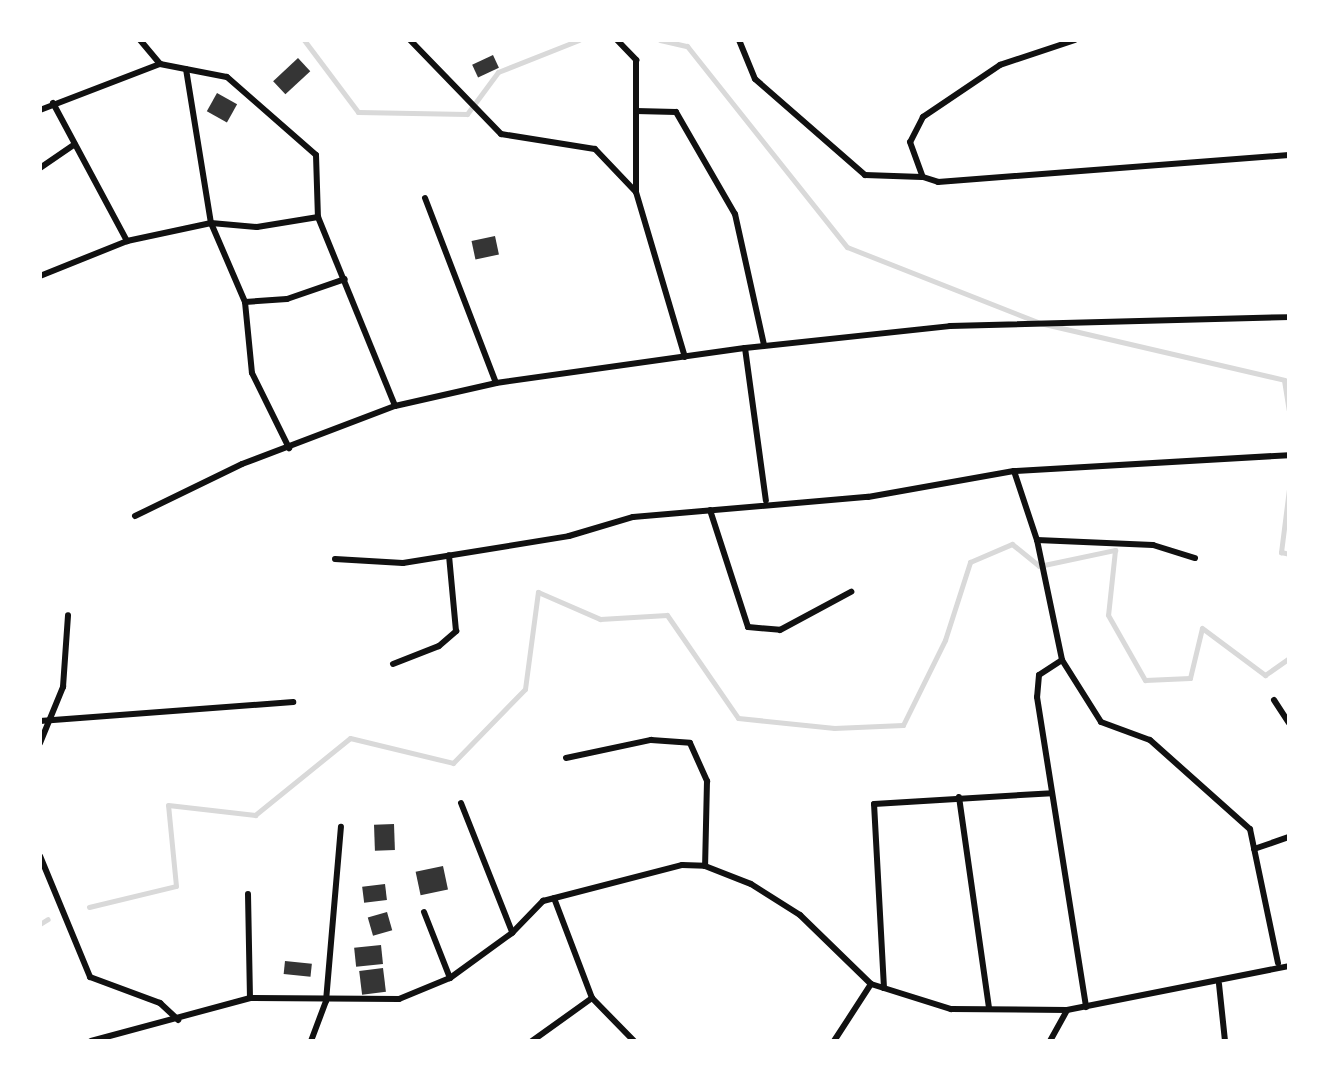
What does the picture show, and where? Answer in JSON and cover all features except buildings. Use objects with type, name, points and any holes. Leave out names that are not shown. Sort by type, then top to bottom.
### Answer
[{"type":"street","points":[[140,40],[160,64]]},
{"type":"street","points":[[410,40],[501,134],[595,149],[636,192]]},
{"type":"street","points":[[618,40],[636,60],[636,192],[684,357]]},
{"type":"street","points":[[739,40],[754,79],[865,175],[924,176],[938,182],[1289,154]]},
{"type":"street","points":[[924,176],[910,142],[924,117],[1000,65],[1075,40]]},
{"type":"street","points":[[40,110],[160,64],[227,77],[316,154],[318,217],[395,406]]},
{"type":"street","points":[[186,69],[211,223],[245,302],[252,373],[290,448]]},
{"type":"street","points":[[53,103],[127,241]]},
{"type":"street","points":[[636,111],[676,112],[735,214],[764,345]]},
{"type":"street","points":[[40,168],[75,144]]},
{"type":"street","points":[[425,198],[496,383]]},
{"type":"street","points":[[40,276],[127,241],[211,223],[256,228],[318,217]]},
{"type":"street","points":[[245,302],[287,299],[346,279]]},
{"type":"street","points":[[135,516],[395,406],[496,383],[764,345],[950,326],[1289,317]]},
{"type":"street","points":[[745,348],[766,501]]},
{"type":"street","points":[[334,559],[379,566],[569,536],[634,517],[766,501],[868,497],[1014,471],[1289,455]]},
{"type":"street","points":[[1014,471],[1037,540],[1062,660],[1102,722],[1150,740],[1241,818],[1254,849],[1278,963]]},
{"type":"street","points":[[710,510],[748,627],[780,630],[850,592]]},
{"type":"street","points":[[1037,540],[1152,545],[1195,558]]},
{"type":"street","points":[[393,664],[438,646],[456,631],[450,555]]},
{"type":"street","points":[[40,743],[63,688],[68,614]]},
{"type":"street","points":[[1062,660],[1039,675],[1052,793],[1086,1006]]},
{"type":"street","points":[[1274,700],[1289,723]]},
{"type":"street","points":[[40,721],[293,702]]},
{"type":"street","points":[[566,758],[676,737],[690,744],[707,781],[705,866]]},
{"type":"street","points":[[884,988],[872,808],[879,802],[1052,793]]},
{"type":"street","points":[[959,798],[989,1010]]},
{"type":"street","points":[[462,804],[512,933]]},
{"type":"street","points":[[311,1041],[326,1000],[340,827]]},
{"type":"street","points":[[1254,849],[1289,837]]},
{"type":"street","points":[[40,858],[90,977],[160,1003],[178,1020]]},
{"type":"street","points":[[91,1041],[250,998],[399,998],[450,978],[554,898],[682,864],[705,866],[751,884],[800,915],[871,984],[951,1009],[1066,1010],[1219,984],[1278,963],[1289,966]]},
{"type":"street","points":[[248,894],[250,998]]},
{"type":"street","points":[[554,898],[592,998],[634,1041]]},
{"type":"street","points":[[424,912],[450,978]]},
{"type":"street","points":[[834,1041],[871,984]]},
{"type":"street","points":[[1219,984],[1225,1041]]},
{"type":"street","points":[[532,1041],[592,998]]},
{"type":"street","points":[[1050,1041],[1066,1010]]},
{"type":"waterway","points":[[304,40],[358,112],[467,114],[498,72],[579,40]]},
{"type":"waterway","points":[[660,40],[687,46],[847,247],[1040,323],[1284,380],[1289,410]]},
{"type":"waterway","points":[[1289,489],[1281,552],[1289,554]]},
{"type":"waterway","points":[[89,907],[176,886],[168,805],[255,815],[350,738],[453,763],[525,689],[538,592],[600,619],[667,615],[738,718],[834,728],[903,725],[945,640],[970,562],[1012,544],[1039,566],[1115,550],[1108,615],[1145,680],[1190,678],[1202,628],[1265,675],[1289,658]]},
{"type":"waterway","points":[[40,924],[48,919]]}]
